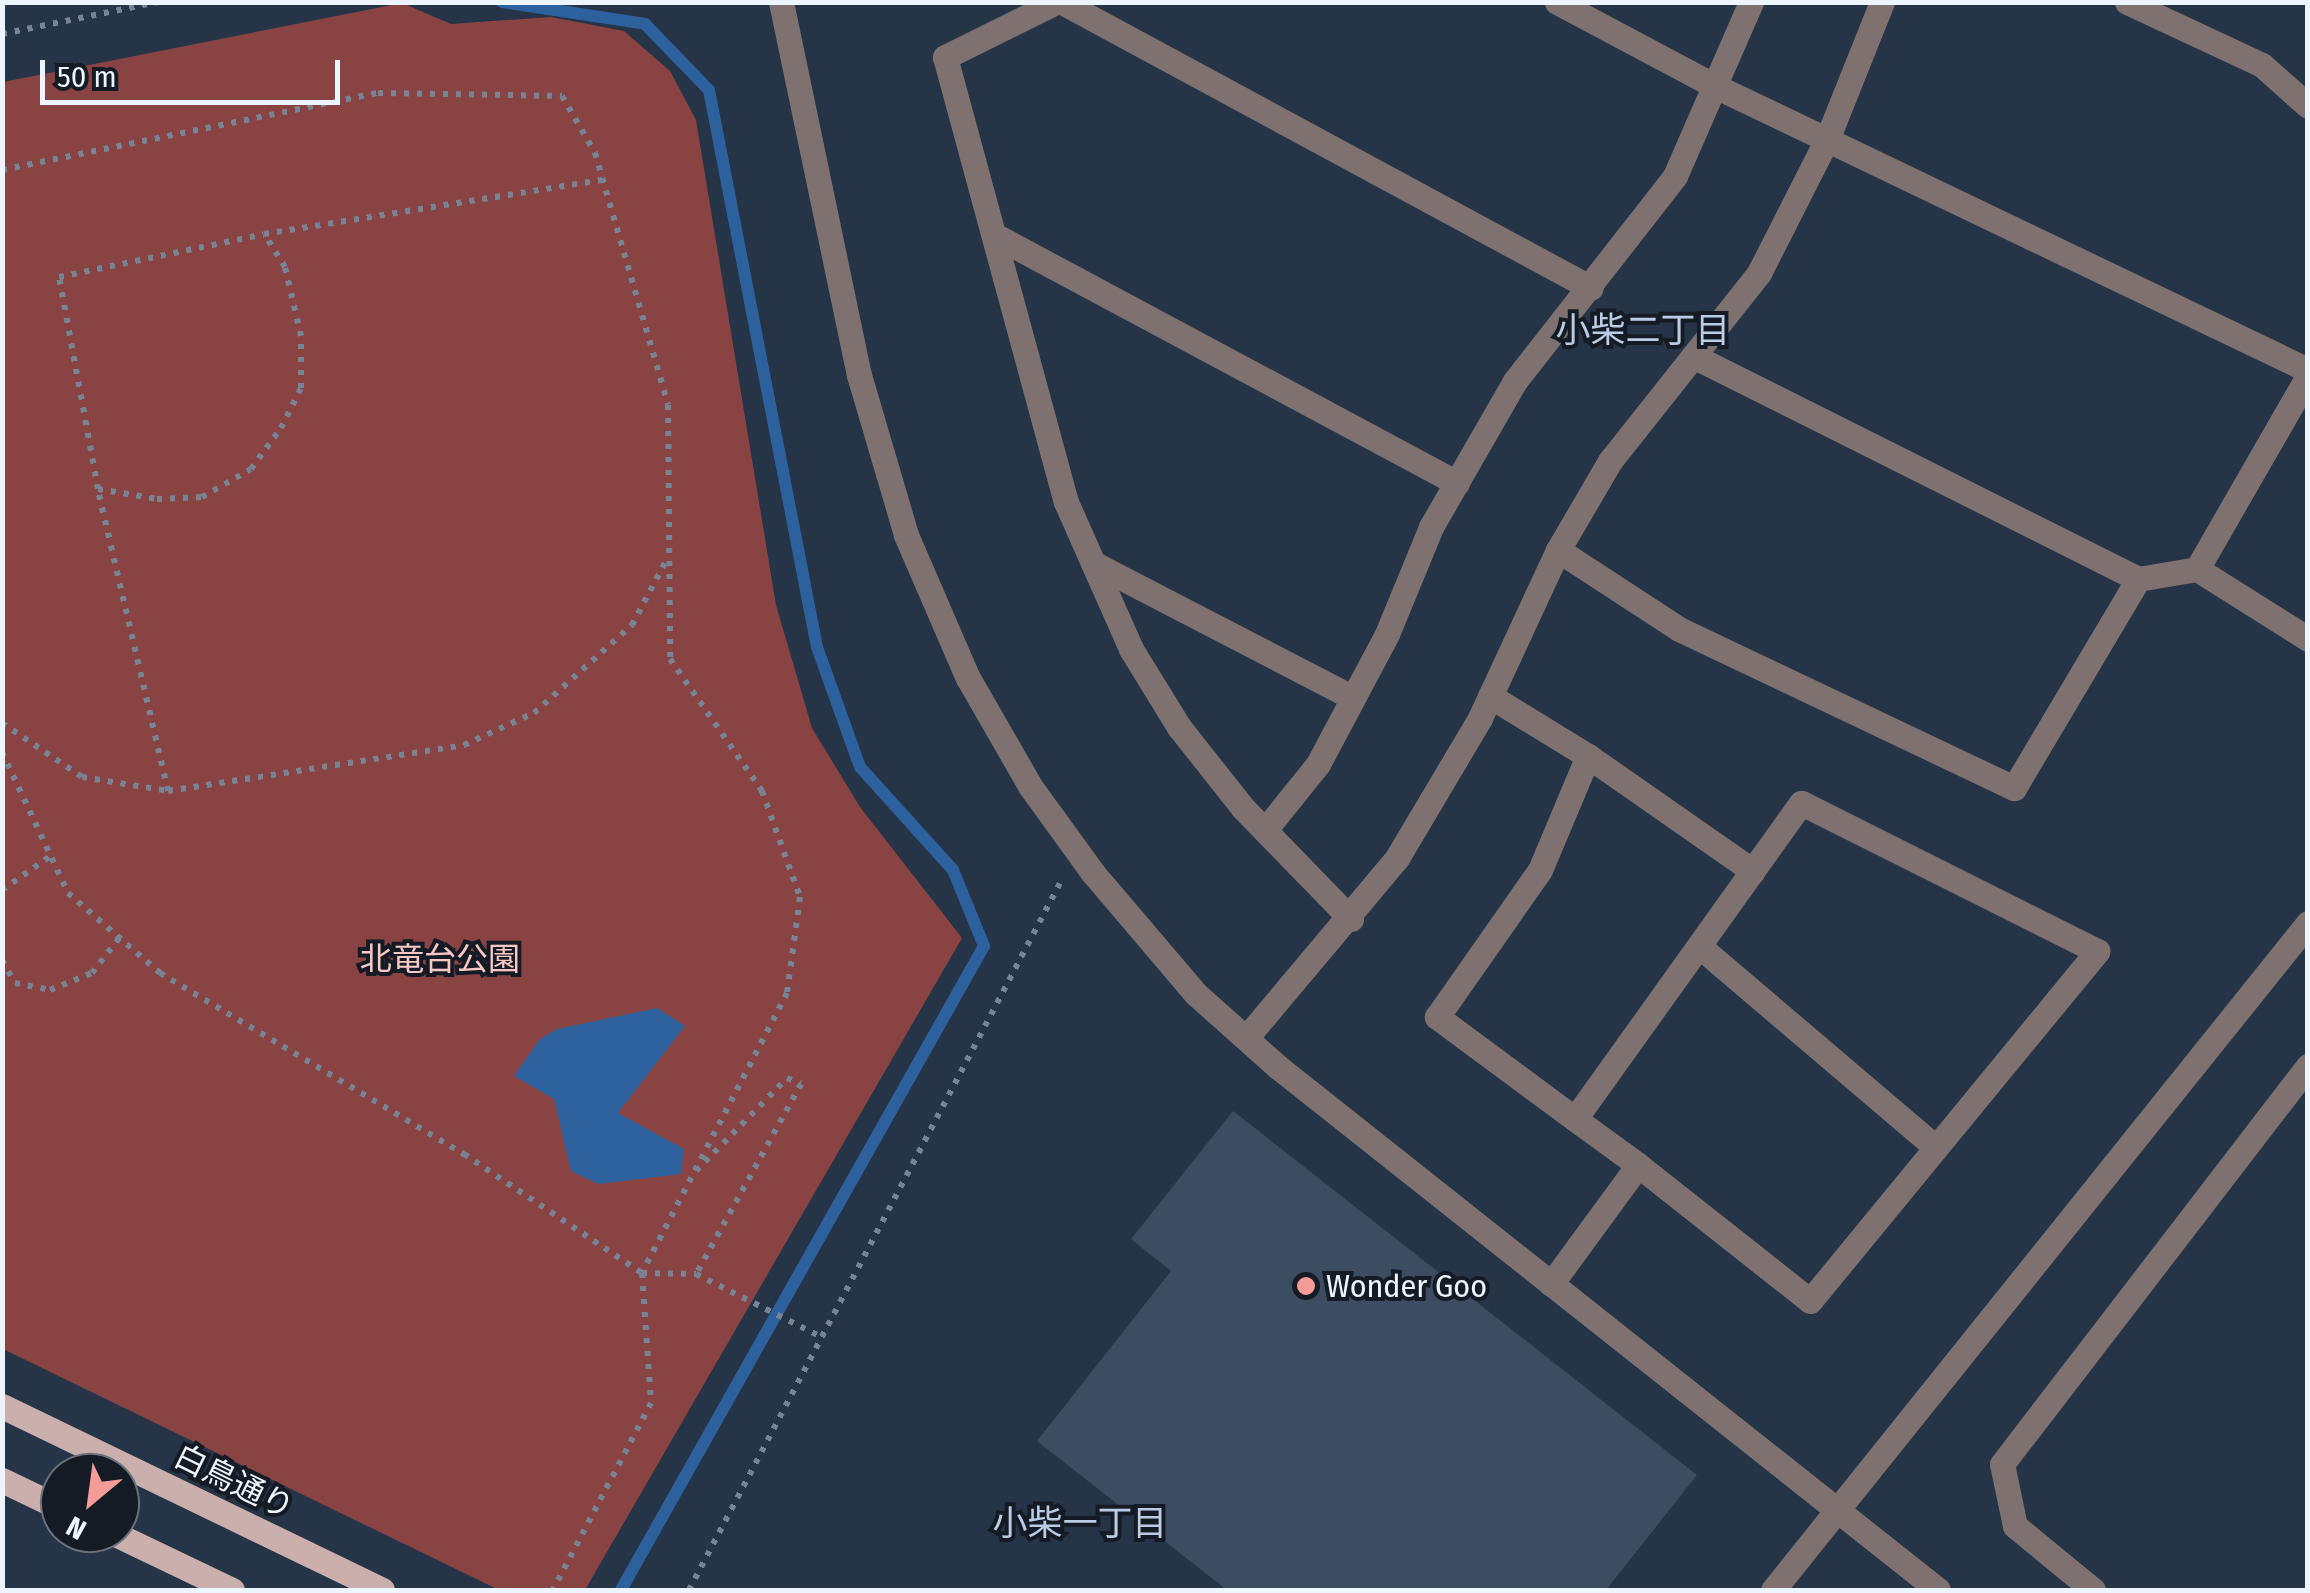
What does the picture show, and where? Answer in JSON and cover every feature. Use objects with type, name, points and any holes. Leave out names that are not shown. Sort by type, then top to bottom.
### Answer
[{"type":"main road","name":"白鳥通り","points":[[2,1406],[382,1590]]},
{"type":"main road","points":[[2,1480],[40,1498]]},
{"type":"main road","points":[[140,1546],[232,1590]]},
{"type":"street","points":[[781,2],[859,375],[906,535],[968,678],[1030,786],[1155,949],[1246,1038],[1938,1590]]},
{"type":"street","points":[[1351,919],[1265,830],[1179,727],[1130,649],[1066,502],[945,57],[1059,2],[1592,288]]},
{"type":"street","points":[[1557,2],[1718,87],[2308,373],[2197,569]]},
{"type":"street","points":[[1265,830],[1318,764],[1457,483],[1516,381],[1592,288],[1675,176],[1718,87],[1751,2]]},
{"type":"street","points":[[1246,1038],[1351,919],[1397,858],[1490,696],[1558,550],[1610,461],[1759,273],[1828,137],[1882,2]]},
{"type":"street","points":[[2127,2],[2262,65],[2308,106]]},
{"type":"street","points":[[996,236],[1457,483]]},
{"type":"street","points":[[1693,356],[2138,579],[2197,569],[2308,639]]},
{"type":"street","points":[[1558,550],[1679,629],[2014,788],[2138,579]]},
{"type":"street","points":[[1092,563],[1353,698]]},
{"type":"street","points":[[1490,696],[1588,756],[1753,871]]},
{"type":"street","points":[[1576,1119],[1801,804],[2097,951],[1810,1301],[1638,1165],[1437,1017],[1540,870],[1588,756]]},
{"type":"street","points":[[1773,1590],[2308,923]]},
{"type":"street","points":[[1699,946],[1936,1148]]},
{"type":"street","points":[[2093,1590],[2014,1526],[2002,1464],[2308,1066]]},
{"type":"street","points":[[1550,1284],[1638,1165]]},
{"type":"path","points":[[2,34],[158,2]]},
{"type":"path","points":[[2,170],[378,93],[562,96],[603,180],[668,405],[670,659],[762,791],[800,897],[787,993],[642,1273],[651,1403],[553,1590]]},
{"type":"path","points":[[168,791],[98,489],[59,277],[264,234],[603,180]]},
{"type":"path","points":[[98,489],[157,499],[202,497],[251,469],[281,428],[301,388],[301,336],[285,267],[264,234]]},
{"type":"path","points":[[2,723],[82,777],[168,791],[464,745],[534,714],[632,626],[669,554]]},
{"type":"path","points":[[2,752],[68,892],[160,972],[464,1154],[642,1273],[696,1274],[821,1338]]},
{"type":"path","points":[[689,1590],[1077,850]]},
{"type":"path","points":[[2,890],[52,855]]},
{"type":"path","points":[[2,960],[15,984],[50,990],[92,973],[120,938]]},
{"type":"path","points":[[692,1175],[787,1078],[801,1084],[696,1274]]},
{"type":"green space","name":"北竜台公園","points":[[402,3],[451,24],[551,17],[624,31],[670,71],[696,120],[776,605],[812,728],[860,807],[962,938],[585,1590],[499,1590],[3,1349],[3,82]]},
{"type":"water","points":[[657,1008],[685,1026],[618,1113],[684,1149],[681,1174],[598,1184],[571,1171],[554,1099],[514,1076],[540,1039],[557,1029]]},
{"type":"building","points":[[1233,1111],[1697,1475],[1606,1590],[1227,1590],[1037,1441],[1171,1271],[1131,1239]]},
{"type":"waterway","points":[[502,2],[645,24],[709,90],[817,647],[860,767],[953,870],[984,946],[621,1590]]},
{"type":"place","name":"Wonder Goo","points":[[1306,1286]]},
{"type":"district","name":"小柴二丁目","points":[[1643,330]]},
{"type":"district","name":"小柴一丁目","points":[[1080,1523]]}]
